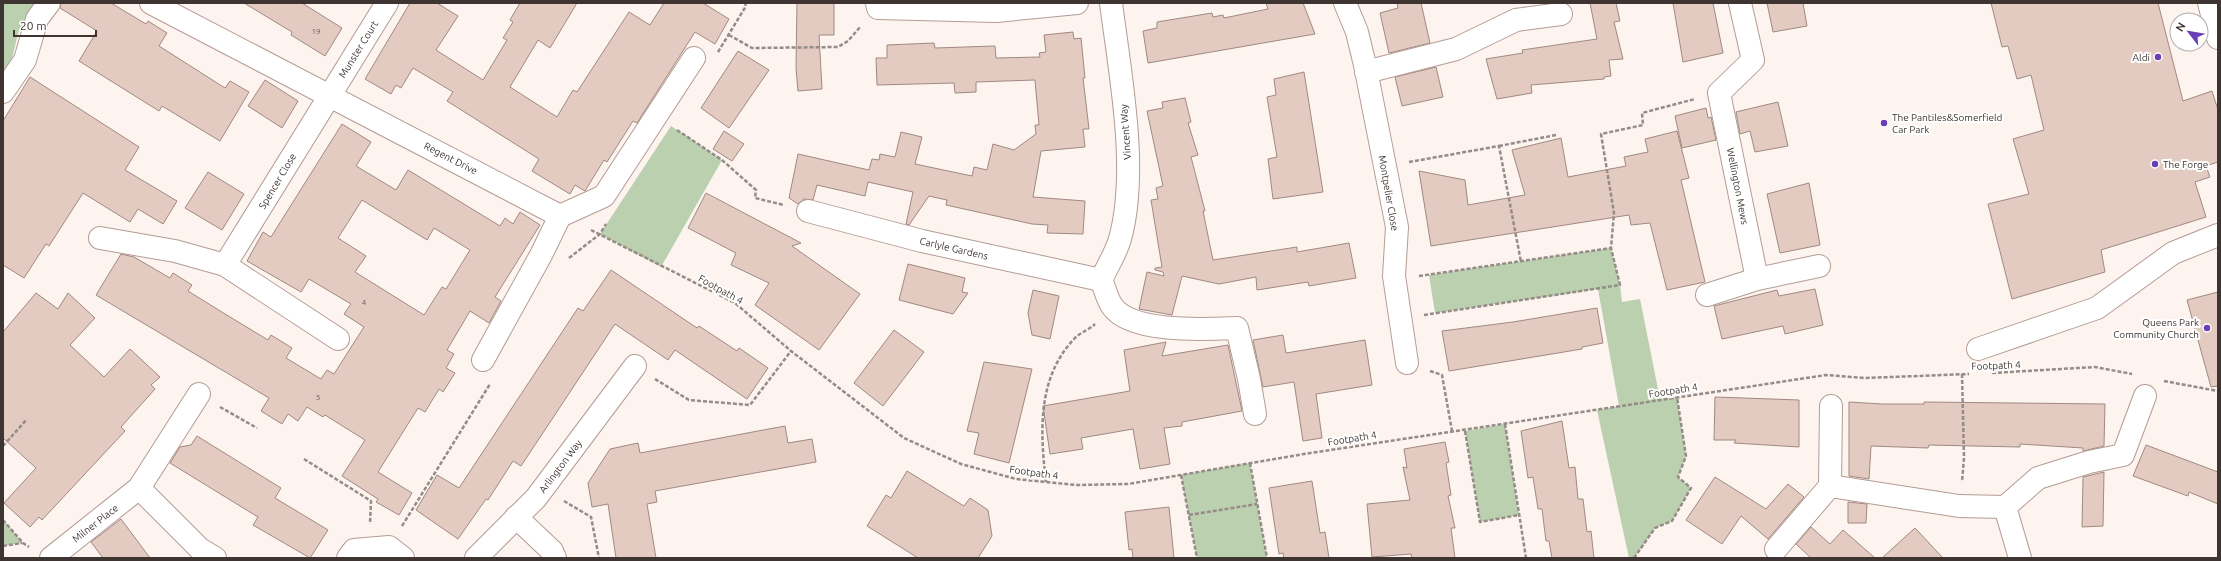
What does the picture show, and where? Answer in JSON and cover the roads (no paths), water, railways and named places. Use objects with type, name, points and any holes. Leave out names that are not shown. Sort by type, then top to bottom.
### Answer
[{"type":"street","points":[[3,92],[25,60],[36,19],[49,3]]},
{"type":"street","name":"Regent Drive","points":[[151,3],[467,166],[560,216]]},
{"type":"street","name":"Munster Court","points":[[329,96],[387,3]]},
{"type":"street","points":[[877,5],[996,11],[1072,3]]},
{"type":"street","name":"Vincent Way","points":[[1101,280],[1119,239],[1125,210],[1128,147],[1111,3]]},
{"type":"street","name":"Montpelier Close","points":[[1345,3],[1357,32],[1397,227],[1394,276],[1407,364]]},
{"type":"street","name":"Wellington Mews","points":[[1740,3],[1753,60],[1719,93],[1757,279]]},
{"type":"street","points":[[2209,3],[2218,38]]},
{"type":"street","points":[[1366,72],[1456,49],[1516,20],[1561,14]]},
{"type":"street","points":[[483,360],[541,255],[560,216],[604,196],[694,58]]},
{"type":"street","name":"Spencer Close","points":[[225,266],[329,96]]},
{"type":"street","name":"Carlyle Gardens","points":[[808,211],[922,241],[1101,280]]},
{"type":"street","points":[[1978,349],[2097,308],[2173,252],[2218,235]]},
{"type":"street","points":[[100,238],[175,251],[225,266],[338,339]]},
{"type":"street","points":[[1707,295],[1757,279],[1819,266]]},
{"type":"street","points":[[1101,280],[1112,307],[1127,318],[1148,324],[1179,329],[1237,328],[1249,379],[1255,414]]},
{"type":"street","name":"Arlington Way","points":[[476,558],[544,488],[634,366]]},
{"type":"street","points":[[1830,486],[1959,506],[2005,507],[2038,478],[2089,462],[2123,456],[2142,386]]},
{"type":"street","name":"Milner Place","points":[[42,554],[139,488],[199,394]]},
{"type":"street","points":[[1776,549],[1830,486],[1831,406]]},
{"type":"street","points":[[139,488],[200,550],[215,558]]},
{"type":"street","points":[[2005,507],[2020,558]]},
{"type":"street","points":[[516,517],[552,552],[555,558]]},
{"type":"street","points":[[348,558],[354,550],[389,547],[403,558]]},
{"type":"place","name":"Aldi","points":[[2158,57]]},
{"type":"place","name":"The Pantiles&Somerfield Car Park","points":[[1884,123]]},
{"type":"place","name":"The Forge","points":[[2155,164]]},
{"type":"place","name":"Queens Park Community Church","points":[[2207,328]]}]
